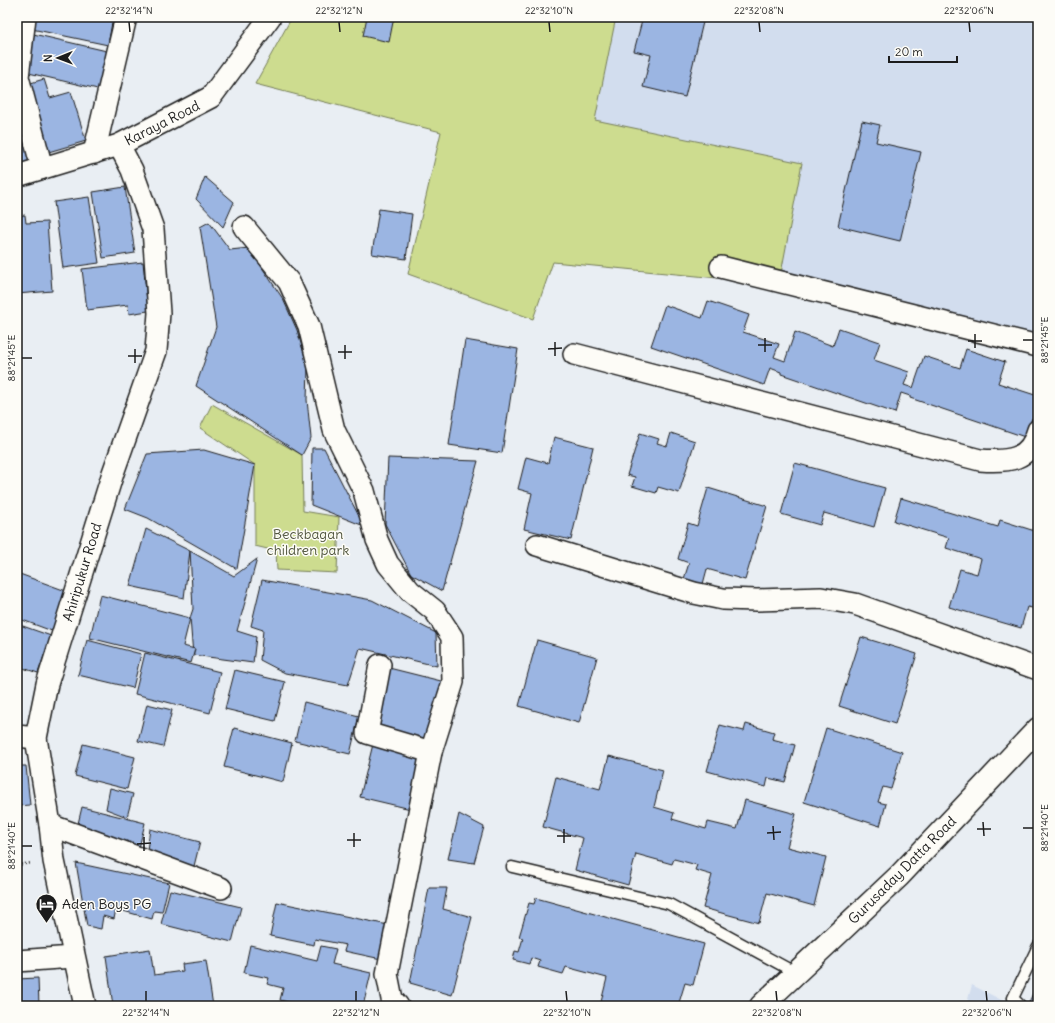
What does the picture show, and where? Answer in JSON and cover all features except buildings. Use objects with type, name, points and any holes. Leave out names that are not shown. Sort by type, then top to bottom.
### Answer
[{"type":"street","points":[[25,17],[18,77],[42,168]]},
{"type":"street","points":[[94,153],[126,17]]},
{"type":"street","name":"Karaya Road","points":[[17,176],[120,145],[211,97],[270,17]]},
{"type":"street","name":"Ahiripukur Road","points":[[85,1006],[73,957],[54,861],[50,824],[26,737],[47,684],[113,473],[156,351],[159,313],[153,229],[132,170],[120,145]]},
{"type":"street","points":[[244,227],[289,282],[309,326],[334,430],[364,491],[377,540],[388,564],[410,591],[435,611],[452,637],[453,682],[431,752],[387,974],[392,999],[398,1006]]},
{"type":"street","points":[[721,267],[1038,346]]},
{"type":"street","points":[[574,354],[980,460],[1008,460],[1019,458],[1035,441],[1038,430]]},
{"type":"street","points":[[537,545],[694,593],[716,597],[756,600],[821,598],[855,604],[1038,669]]},
{"type":"street","points":[[380,665],[367,733],[431,752]]},
{"type":"street","name":"Gurusaday Datta Road","points":[[761,1006],[899,876],[1038,728]]},
{"type":"street","points":[[50,824],[221,888]]},
{"type":"street","points":[[17,961],[73,957]]},
{"type":"lane","points":[[512,867],[669,904],[796,973]]},
{"type":"lane","points":[[1021,1006],[1013,998],[1038,946]]},
{"type":"shaded area","points":[[616,17],[1038,17],[1038,336],[779,284],[595,120]]},
{"type":"shaded area","points":[[972,985],[1013,1006],[966,1006]]},
{"type":"green space","points":[[292,17],[616,17],[595,120],[802,163],[779,284],[553,262],[533,319],[408,274],[441,132],[255,84]]},
{"type":"green space","name":"Beckbagan children park","points":[[212,404],[302,455],[303,511],[339,517],[337,573],[277,570],[276,551],[255,546],[255,465],[200,428]]},
{"type":"place","name":"Aden Boys PG","points":[[46,924]]}]
